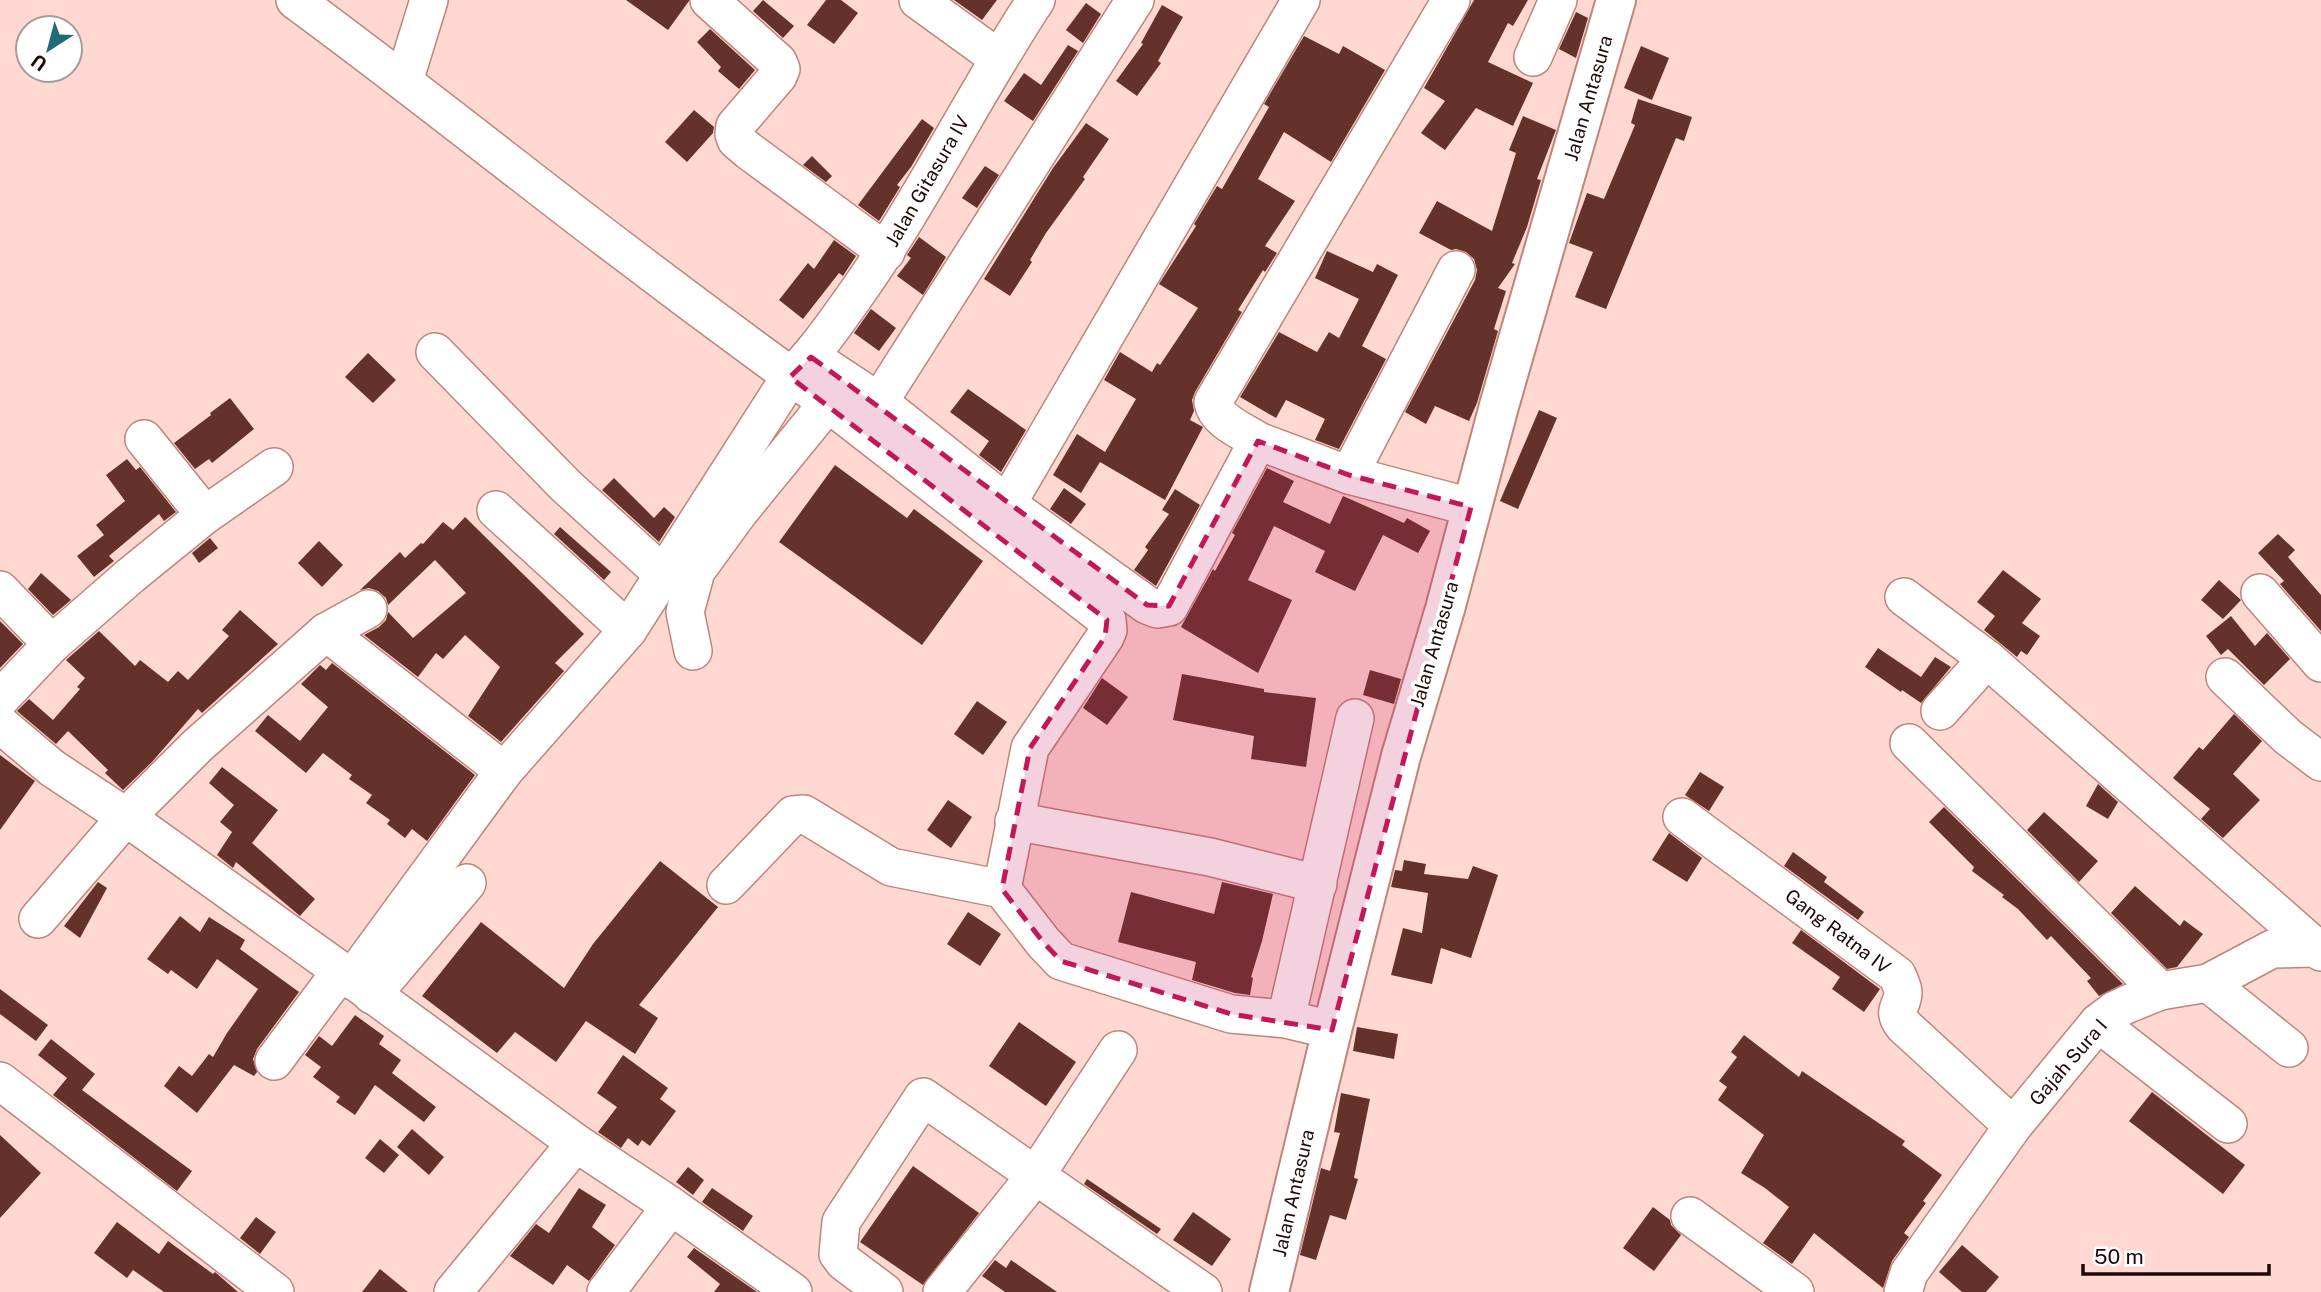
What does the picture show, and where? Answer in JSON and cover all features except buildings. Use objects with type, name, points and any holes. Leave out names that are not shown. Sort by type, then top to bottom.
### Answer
[{"type":"main road","name":"Jalan Antasura","points":[[1269,1292],[1401,756],[1445,610],[1471,507],[1614,1]]},
{"type":"street","points":[[295,0],[404,81],[580,219],[800,367],[878,402],[1007,504],[1147,605],[1157,609],[1169,607],[1258,440]]},
{"type":"street","points":[[404,81],[429,0]]},
{"type":"street","points":[[709,0],[778,62],[781,69],[735,127],[736,140],[886,252]]},
{"type":"street","points":[[918,0],[998,58]]},
{"type":"street","name":"Jalan Gitasura IV","points":[[355,982],[504,771],[628,630],[800,367],[886,252],[998,58],[1036,0]]},
{"type":"street","points":[[878,402],[1135,0]]},
{"type":"street","points":[[1007,504],[1301,0]]},
{"type":"street","points":[[1451,0],[1213,402],[1213,408],[1224,420],[1258,440],[1349,475],[1471,507]]},
{"type":"street","points":[[1533,57],[1558,0]]},
{"type":"street","points":[[1349,475],[1456,270]]},
{"type":"street","points":[[435,352],[566,486],[664,575]]},
{"type":"street","points":[[800,367],[828,403],[1107,620],[1105,638],[1030,748],[1002,889]]},
{"type":"street","points":[[693,651],[685,612],[696,571],[739,512],[828,403]]},
{"type":"street","points":[[144,439],[205,514]]},
{"type":"street","points":[[0,699],[52,644],[205,514],[274,467]]},
{"type":"street","points":[[496,510],[628,630]]},
{"type":"street","points":[[0,590],[52,644]]},
{"type":"street","points":[[2260,593],[2321,663]]},
{"type":"street","points":[[1904,597],[1987,659],[2319,947]]},
{"type":"street","points":[[38,919],[126,817],[197,746],[326,632],[368,609]]},
{"type":"street","points":[[326,632],[504,771]]},
{"type":"street","points":[[1940,711],[1987,659]]},
{"type":"street","points":[[2225,677],[2288,737],[2321,762]]},
{"type":"street","points":[[1286,1019],[1355,718]]},
{"type":"street","points":[[0,724],[52,768],[126,817],[576,1143],[793,1292]]},
{"type":"street","points":[[1909,743],[2160,991]]},
{"type":"street","points":[[726,885],[793,815],[804,814],[891,867],[1002,889],[1061,961],[1231,1014],[1286,1019],[1332,1030]]},
{"type":"street","name":"Gang Ratna IV","points":[[1682,817],[1897,975],[1903,991],[1898,1018],[2013,1126]]},
{"type":"street","points":[[1014,821],[1210,857],[1318,884]]},
{"type":"street","points":[[274,1061],[355,982],[467,883]]},
{"type":"street","name":"Gajah Sura I","points":[[1914,1286],[2013,1126],[2098,1023],[2115,1010],[2160,991],[2208,983],[2272,949],[2319,947]]},
{"type":"street","points":[[2208,983],[2290,1048]]},
{"type":"street","points":[[2098,1023],[2228,1124]]},
{"type":"street","points":[[942,1292],[1036,1175],[1118,1050]]},
{"type":"street","points":[[0,1081],[275,1292]]},
{"type":"street","points":[[884,1292],[844,1262],[838,1254],[841,1222],[923,1097],[1203,1292]]},
{"type":"street","points":[[453,1292],[576,1143]]},
{"type":"street","points":[[606,1292],[671,1206]]},
{"type":"street","points":[[1690,1216],[1795,1292]]},
{"type":"highlighted area","points":[[811,357],[1147,605],[1169,606],[1258,441],[1349,475],[1471,507],[1332,1030],[1231,1014],[1061,961],[1043,942],[1002,889],[1014,821],[1030,748],[1105,637],[1107,620],[790,377]]}]
